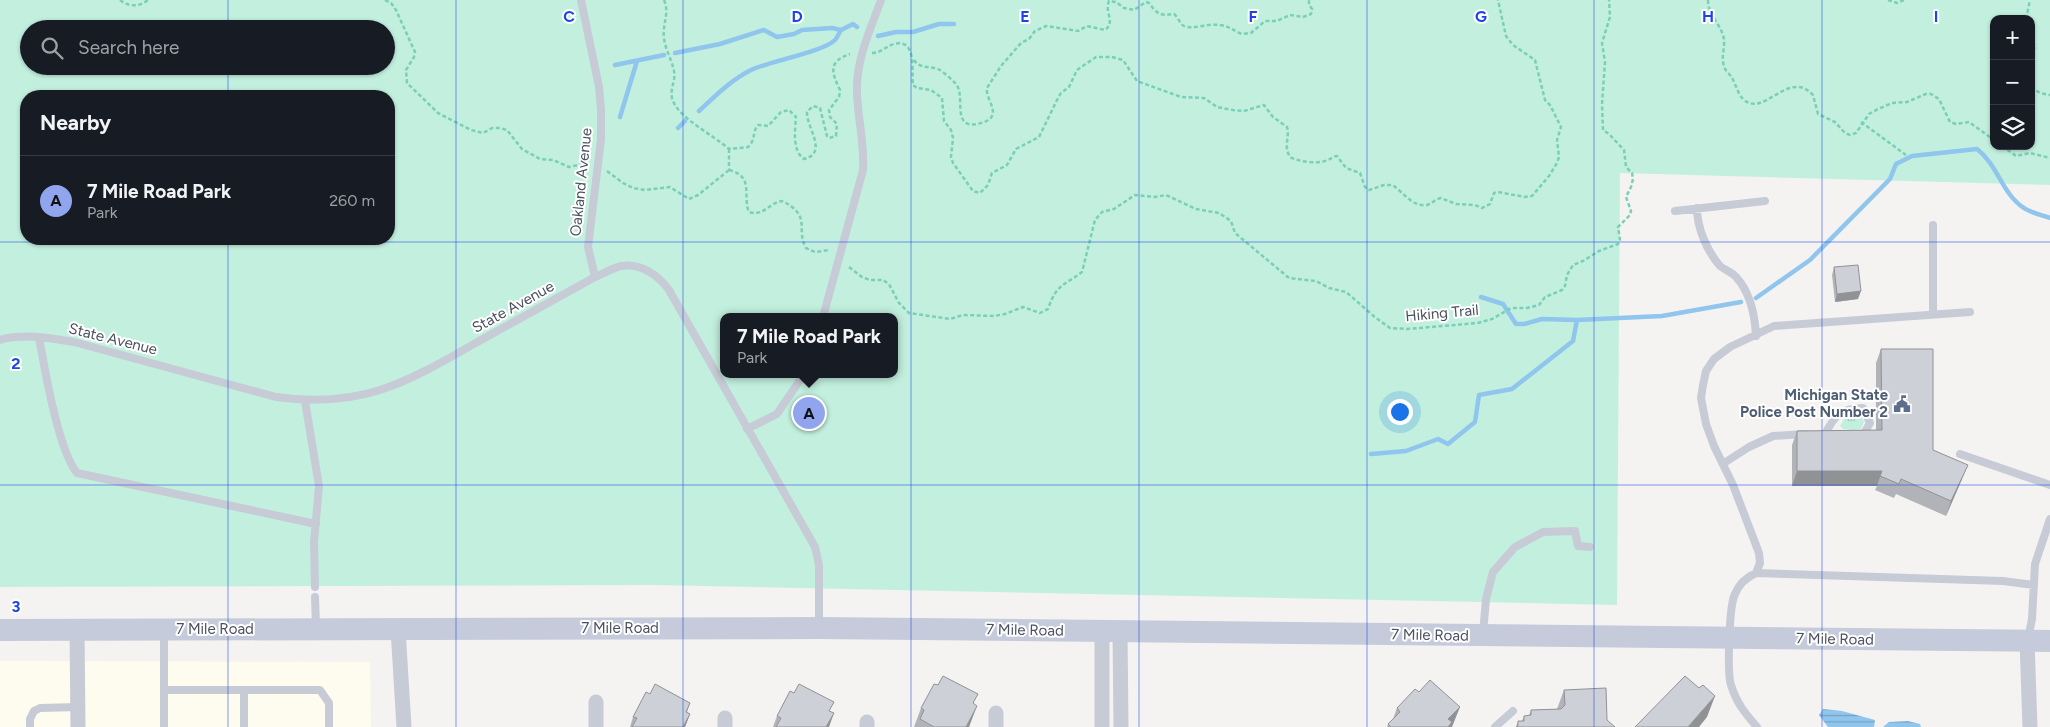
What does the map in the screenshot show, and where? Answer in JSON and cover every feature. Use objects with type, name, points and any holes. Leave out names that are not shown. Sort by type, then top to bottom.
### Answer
[{"type":"street","name":"7 Mile Road","points":[[0,630],[819,628],[2050,641]]},
{"type":"street","points":[[398,629],[404,727]]},
{"type":"street","points":[[77,630],[78,727]]},
{"type":"street","points":[[1102,727],[1111,631]]},
{"type":"street","points":[[1111,631],[1121,727]]},
{"type":"street","points":[[2027,641],[2030,727]]},
{"type":"street","points":[[596,702],[596,727]]},
{"type":"lane","name":"Oakland Avenue","points":[[581,0],[599,87],[601,140],[588,247],[595,277]]},
{"type":"lane","points":[[824,313],[863,170],[864,156],[856,87],[862,52],[881,0]]},
{"type":"lane","points":[[1675,211],[1765,201]]},
{"type":"lane","points":[[1697,208],[1697,216],[1707,246],[1721,266],[1737,277],[1748,296],[1755,318],[1756,336]]},
{"type":"lane","points":[[1933,225],[1933,314]]},
{"type":"lane","name":"State Avenue","points":[[0,340],[8,338],[39,338],[74,342],[276,397],[305,401],[352,398],[408,380],[595,277],[619,266],[646,270],[664,283],[815,546],[819,565],[819,628]]},
{"type":"lane","points":[[1756,573],[1760,563],[1759,553],[1724,463],[1714,446],[1706,424],[1702,398],[1706,371],[1714,359],[1730,347],[1774,326],[1970,312]]},
{"type":"lane","points":[[39,338],[57,422],[70,462],[77,472],[316,524]]},
{"type":"lane","points":[[747,429],[777,414],[801,378]]},
{"type":"lane","points":[[305,401],[319,486],[315,587]]},
{"type":"lane","points":[[1824,434],[1833,419],[1849,408],[1863,408],[1870,423],[1863,435],[1854,435]]},
{"type":"lane","points":[[1724,463],[1749,447],[1773,436],[1834,434]]},
{"type":"lane","points":[[1960,454],[2050,485]]},
{"type":"lane","points":[[2027,641],[2032,618],[2035,564],[2050,519]]},
{"type":"lane","points":[[1483,635],[1486,600],[1493,572],[1515,547],[1543,532],[1575,531],[1578,546],[1590,547]]},
{"type":"lane","points":[[1757,727],[1738,704],[1730,682],[1731,610],[1734,594],[1747,577],[1756,573],[2003,581],[2034,585]]},
{"type":"lane","points":[[315,597],[316,629]]},
{"type":"lane","points":[[164,630],[164,727]]},
{"type":"lane","points":[[164,690],[320,690],[329,703],[329,727]]},
{"type":"lane","points":[[244,690],[244,727]]},
{"type":"lane","points":[[30,727],[30,719],[34,711],[40,708],[78,707]]},
{"type":"lane","points":[[1495,727],[1513,711]]},
{"type":"path","points":[[120,0],[125,4],[133,6],[143,4],[148,0]]},
{"type":"path","points":[[385,0],[391,3],[396,10],[415,52],[406,70],[407,83],[433,110],[471,130],[483,132],[492,128],[507,130],[522,149],[540,159],[553,160],[569,167],[585,163],[599,166],[633,188],[645,190],[670,187],[687,198],[698,195],[729,170]]},
{"type":"path","points":[[664,0],[668,13],[664,37],[674,72],[672,88],[674,103],[699,127],[729,149],[748,147],[754,140],[755,130],[758,125],[768,126],[781,112],[789,110],[796,117],[795,130],[798,153],[804,159],[810,158],[817,145],[808,121],[807,112],[813,106],[820,108],[827,136],[829,138],[836,136],[837,124],[830,117],[829,110],[839,97],[840,90],[832,70],[840,58],[862,52],[877,53],[895,44],[902,44],[908,48],[913,59],[920,66],[942,71],[956,84],[963,119],[967,124],[972,125],[987,120],[993,112],[994,107],[987,88],[1001,66],[1020,43],[1029,39],[1035,31],[1046,26],[1078,30],[1087,26],[1105,30],[1111,23],[1107,10],[1109,1],[1116,2],[1124,8],[1134,10],[1142,3],[1149,3],[1155,12],[1162,15],[1174,14],[1182,25],[1186,27],[1197,28],[1209,24],[1220,25],[1234,28],[1242,34],[1247,34],[1251,33],[1265,21],[1272,22],[1290,15],[1303,17],[1311,14],[1312,9],[1309,5],[1309,0]]},
{"type":"path","points":[[913,59],[913,85],[917,88],[931,90],[942,98],[944,121],[951,130],[953,138],[951,157],[953,163],[974,192],[980,193],[986,189],[992,173],[1007,165],[1016,149],[1038,137],[1061,93],[1069,87],[1077,70],[1096,58],[1106,56],[1123,60],[1137,81],[1181,97],[1204,98],[1216,107],[1228,110],[1244,111],[1264,105],[1273,117],[1287,127],[1288,133],[1285,146],[1290,157],[1295,160],[1318,162],[1337,156],[1346,168],[1360,173],[1365,187],[1370,190],[1384,185],[1392,185],[1408,199],[1421,205],[1430,204],[1441,198],[1456,204],[1482,208],[1490,204],[1494,193],[1498,192],[1525,197],[1532,196],[1549,176],[1557,162],[1557,140],[1561,128],[1550,105],[1545,100],[1535,60],[1513,46],[1506,36],[1498,0]]},
{"type":"path","name":"Hiking Trail","points":[[840,256],[854,273],[870,280],[883,280],[889,284],[899,303],[909,314],[950,319],[963,315],[994,316],[1023,307],[1040,313],[1048,309],[1062,284],[1082,272],[1096,220],[1102,212],[1114,209],[1129,197],[1135,195],[1166,196],[1196,209],[1226,216],[1231,221],[1235,233],[1289,278],[1316,282],[1329,288],[1346,292],[1390,328],[1407,329],[1478,323],[1492,319],[1511,308],[1539,306],[1544,297],[1562,290],[1573,265],[1583,262],[1599,251],[1618,244],[1620,240],[1618,228],[1630,215],[1631,208],[1626,198],[1633,179],[1632,173],[1626,167],[1624,150],[1603,130],[1602,120],[1605,69],[1602,43],[1610,17],[1609,0]]},
{"type":"path","points":[[1708,0],[1708,9],[1724,38],[1724,66],[1732,77],[1743,100],[1760,102],[1769,100],[1787,87],[1804,88],[1813,95],[1818,114],[1835,122],[1847,134],[1853,135],[1869,114],[1880,108],[1892,103],[1904,103],[1926,94],[1931,94],[1941,102],[1950,122],[1956,124],[1969,122],[1990,137]]},
{"type":"path","points":[[1888,0],[1897,3],[1904,0]]},
{"type":"path","points":[[2027,15],[2030,0]]},
{"type":"path","points":[[2035,90],[2050,95]]},
{"type":"path","points":[[1862,123],[1906,155]]},
{"type":"path","points":[[729,149],[729,170]]},
{"type":"path","points":[[2008,150],[2016,156],[2030,153],[2050,158]]},
{"type":"path","points":[[729,170],[740,174],[747,187],[747,208],[749,212],[759,213],[766,211],[772,204],[782,201],[791,206],[799,215],[802,224],[802,238],[806,248],[815,252],[831,250],[840,256]]},
{"type":"shaded area","points":[[0,661],[370,662],[371,727],[0,727]]},
{"type":"green space","points":[[0,0],[2050,0],[2050,185],[1620,173],[1617,605],[653,585],[0,587]]},
{"type":"green space","points":[[1856,413],[1862,417],[1864,422],[1861,429],[1843,429],[1840,426],[1845,417]]},
{"type":"water","points":[[1823,709],[1842,711],[1875,720],[1874,727],[1828,727],[1819,715]]},
{"type":"water","points":[[1908,721],[1920,724],[1921,727],[1883,727],[1889,722]]},
{"type":"building","points":[[1858,265],[1861,291],[1837,294],[1834,267]]},
{"type":"building","name":"Michigan State Police Post Number 2","points":[[1881,349],[1933,349],[1933,450],[1968,465],[1951,501],[1901,479],[1899,484],[1880,476],[1882,471],[1797,471],[1797,431],[1882,430]]},
{"type":"building","points":[[943,676],[978,694],[973,703],[977,706],[966,727],[934,727],[920,719],[924,710],[921,708],[934,684],[938,685]]},
{"type":"building","points":[[1685,676],[1699,688],[1703,685],[1715,696],[1688,727],[1635,727]]},
{"type":"building","points":[[1430,680],[1460,707],[1448,719],[1452,722],[1448,727],[1391,727],[1388,724],[1400,712],[1397,708],[1415,689],[1419,692]]},
{"type":"building","points":[[655,684],[690,703],[686,712],[690,714],[683,727],[632,727],[637,718],[633,717],[646,692],[650,694]]},
{"type":"building","points":[[799,684],[834,702],[829,711],[834,713],[826,727],[776,727],[781,718],[777,716],[790,691],[794,693]]},
{"type":"building","points":[[1606,688],[1607,720],[1615,727],[1516,727],[1518,726],[1518,721],[1524,721],[1524,716],[1531,715],[1531,710],[1561,709],[1565,705],[1564,690]]},
{"type":"waterway","points":[[675,53],[720,44],[764,30],[777,37],[794,34],[802,30],[832,28],[841,30],[853,24],[857,27]]},
{"type":"waterway","points":[[878,36],[896,32],[913,32],[939,24],[954,24]]},
{"type":"waterway","points":[[699,111],[724,89],[751,70],[829,44],[835,40],[841,30]]},
{"type":"waterway","points":[[615,65],[664,55]]},
{"type":"waterway","points":[[620,117],[637,61]]},
{"type":"waterway","points":[[678,128],[685,121]]},
{"type":"waterway","points":[[1756,298],[1810,260],[1890,179],[1896,164],[1912,156],[1977,149],[1990,163],[2010,195],[2017,202],[2030,211],[2050,218]]},
{"type":"waterway","points":[[1481,297],[1503,304],[1516,324],[1524,324],[1542,319],[1577,320]]},
{"type":"waterway","points":[[1371,454],[1406,451],[1438,439],[1448,444],[1475,422],[1479,395],[1512,389],[1573,341],[1577,320],[1662,316],[1741,302]]},
{"type":"place","name":"Michigan State Police Post Number 2","points":[[1902,404]]},
{"type":"place","name":"7 Mile Road Park","points":[[809,413]]}]
